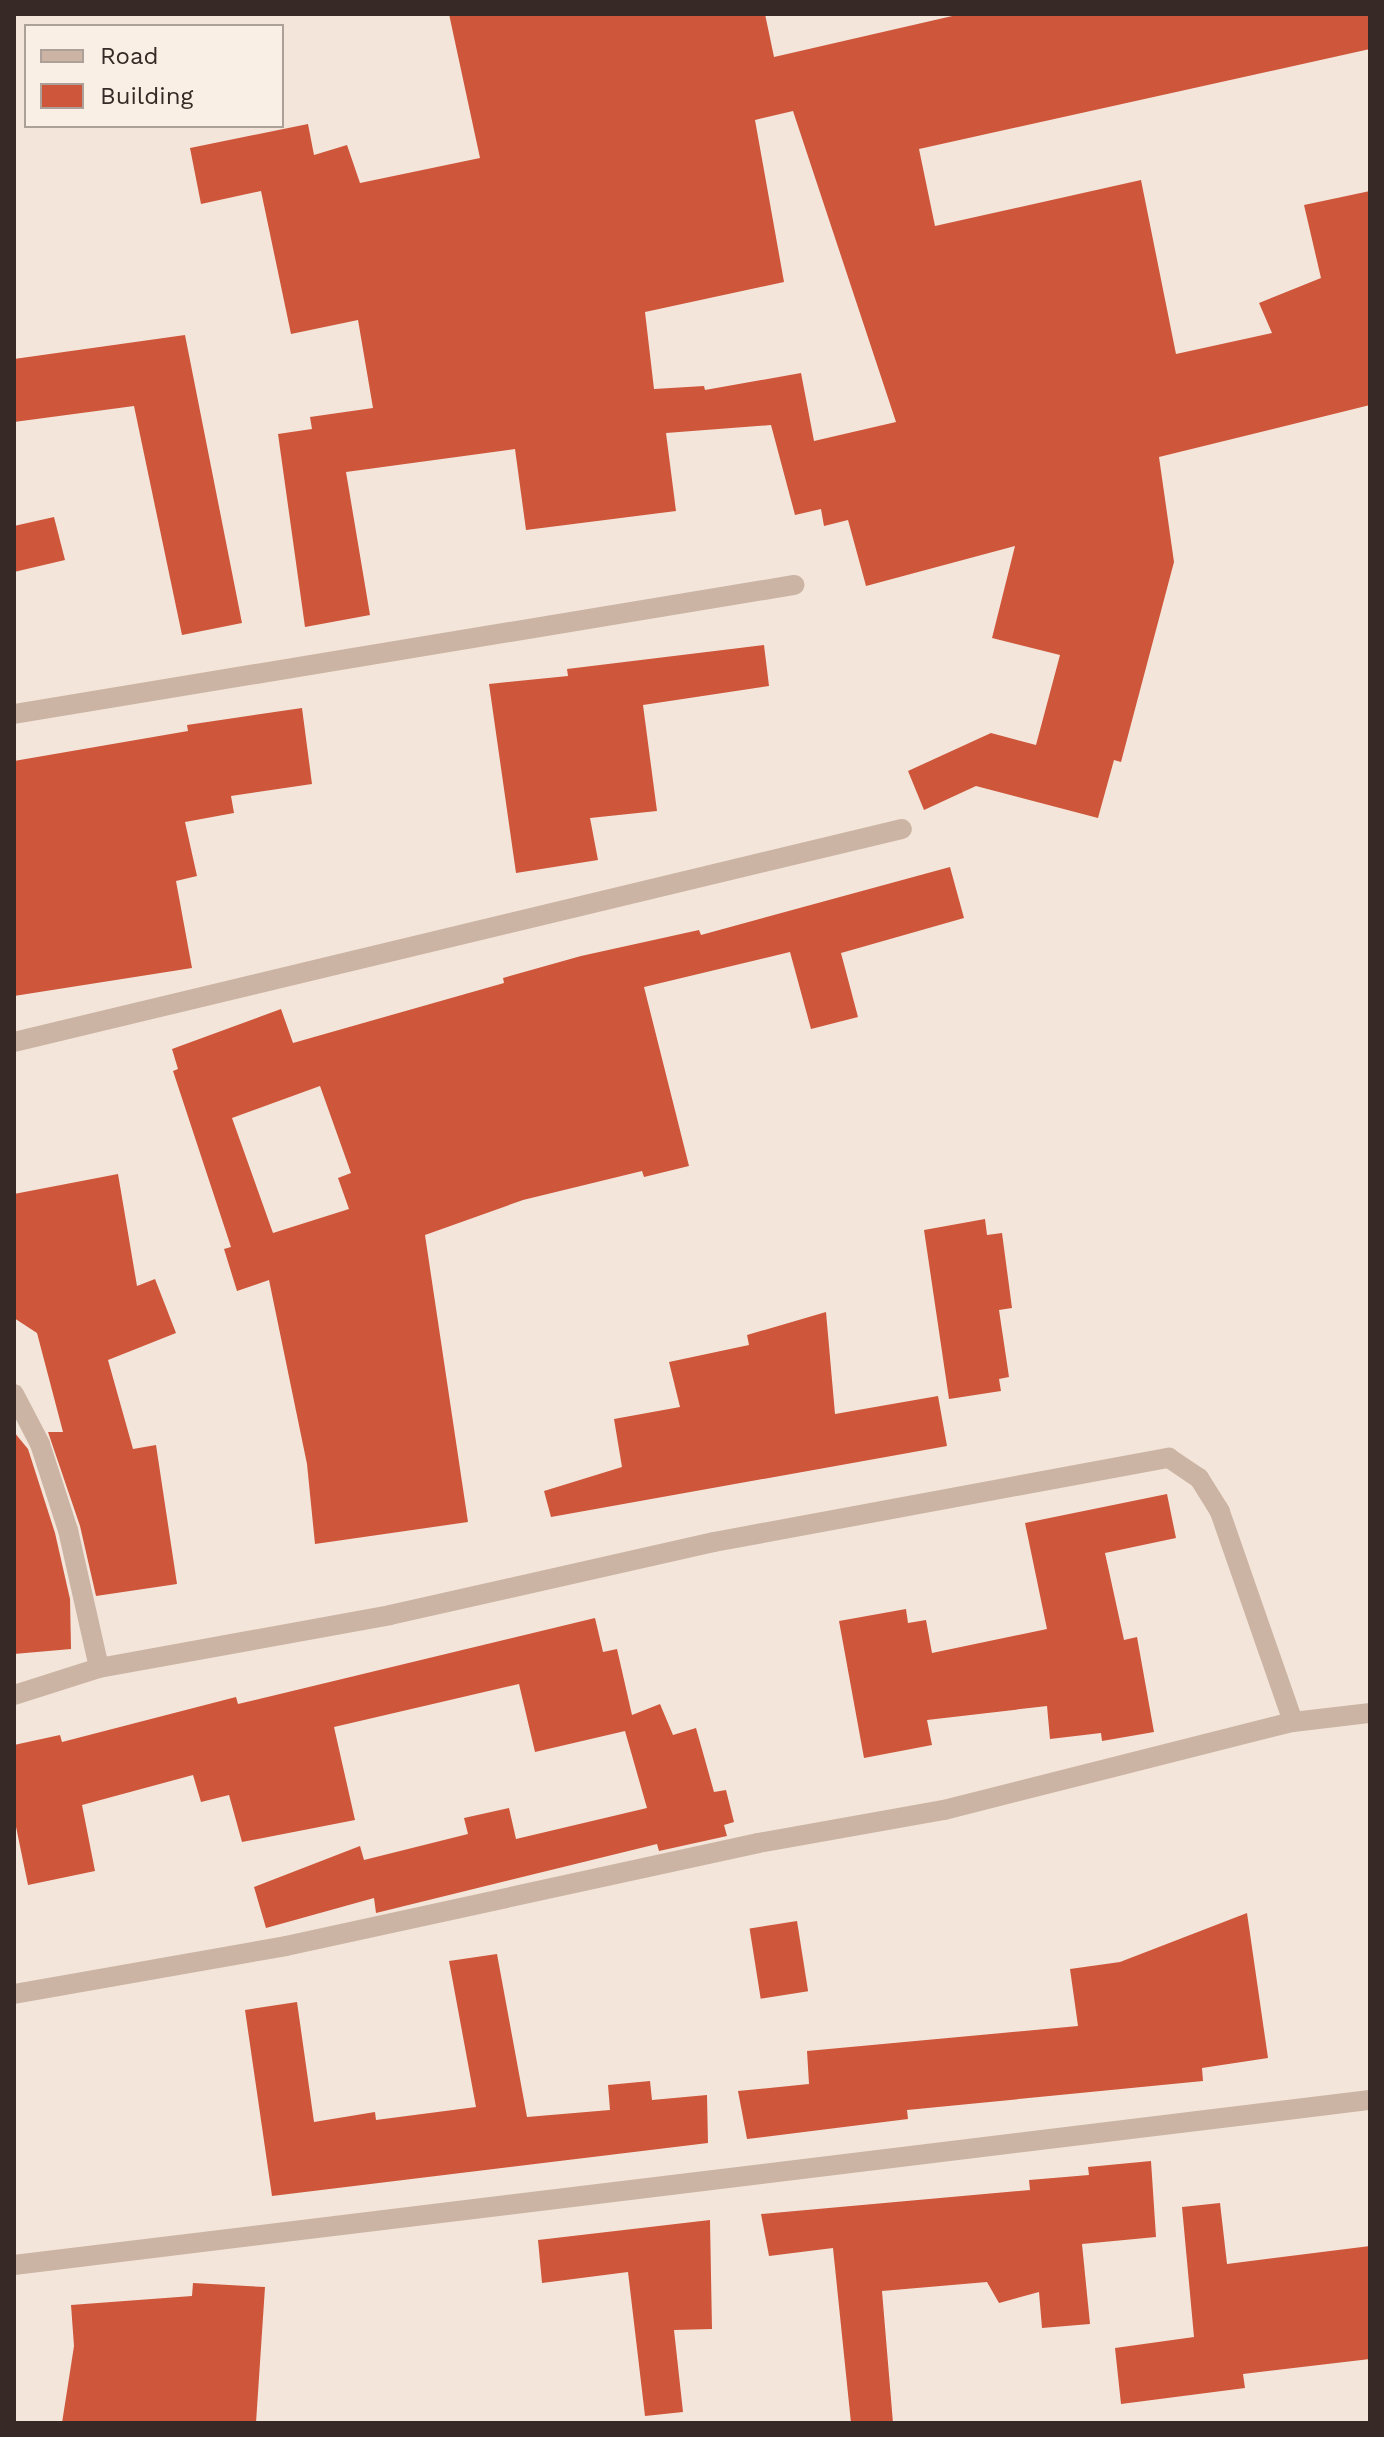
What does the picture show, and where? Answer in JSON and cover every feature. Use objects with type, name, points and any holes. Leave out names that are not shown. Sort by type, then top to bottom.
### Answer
[{"type":"street","points":[[14,714],[794,585]]},
{"type":"street","points":[[14,1042],[902,829]]},
{"type":"street","points":[[14,1394],[40,1444],[68,1530],[99,1668]]},
{"type":"street","points":[[14,1695],[99,1668],[390,1615],[714,1542],[1169,1458],[1199,1478],[1220,1512],[1293,1722]]},
{"type":"street","points":[[14,1994],[300,1943],[758,1843],[944,1810],[1293,1722],[1370,1713]]},
{"type":"street","points":[[14,2265],[1370,2100]]},
{"type":"building","points":[[449,14],[765,14],[774,57],[961,14],[1370,14],[1370,49],[919,149],[935,226],[1141,180],[1176,354],[1272,333],[1259,303],[1321,278],[1304,205],[1370,191],[1370,405],[1159,457],[1174,562],[1121,762],[1114,760],[1098,818],[976,786],[924,810],[908,771],[991,733],[1036,745],[1060,655],[992,638],[1015,546],[866,586],[848,520],[824,526],[821,509],[795,515],[771,425],[666,433],[676,511],[526,530],[515,449],[346,472],[370,615],[305,627],[278,434],[312,429],[310,417],[373,408],[358,320],[291,334],[261,191],[201,204],[190,148],[308,124],[314,155],[347,145],[360,183],[480,158]],"holes":[[[793,111],[896,422],[814,441],[801,373],[705,390],[704,386],[654,389],[645,312],[784,282],[755,120]]]},
{"type":"building","points":[[185,335],[242,623],[182,635],[134,406],[14,422],[14,359]]},
{"type":"building","points":[[54,517],[65,560],[14,572],[14,526]]},
{"type":"building","points":[[764,645],[769,686],[643,705],[657,811],[590,818],[598,860],[516,873],[489,684],[568,676],[567,669]]},
{"type":"building","points":[[302,708],[312,784],[231,796],[234,813],[185,822],[197,876],[176,881],[192,968],[14,996],[14,761],[188,731],[187,725]]},
{"type":"building","points":[[950,867],[964,918],[841,953],[858,1017],[811,1029],[790,952],[644,987],[689,1166],[644,1177],[642,1171],[523,1200],[425,1235],[468,1522],[315,1544],[307,1464],[269,1280],[237,1291],[224,1249],[231,1247],[173,1071],[178,1069],[172,1049],[281,1009],[293,1043],[504,983],[503,978],[581,956],[699,930],[701,935]],"holes":[[[320,1086],[351,1173],[338,1178],[349,1209],[273,1233],[232,1118]]]},
{"type":"building","points":[[118,1174],[137,1286],[155,1279],[176,1333],[108,1360],[133,1449],[156,1445],[177,1584],[96,1596],[80,1526],[48,1432],[63,1432],[37,1333],[14,1318],[14,1194]]},
{"type":"building","points":[[985,1219],[987,1235],[1002,1233],[1012,1308],[999,1310],[1009,1377],[999,1379],[1001,1391],[949,1399],[924,1230]]},
{"type":"building","points":[[826,1312],[835,1414],[938,1396],[947,1446],[551,1517],[544,1491],[622,1467],[614,1419],[680,1407],[669,1362],[749,1345],[747,1335]]},
{"type":"building","points":[[14,1432],[28,1449],[55,1533],[70,1599],[71,1649],[14,1654]]},
{"type":"building","points":[[1167,1494],[1176,1538],[1105,1553],[1124,1640],[1137,1637],[1154,1732],[1102,1741],[1101,1733],[1050,1739],[1047,1706],[927,1720],[932,1745],[864,1758],[839,1621],[906,1609],[908,1623],[926,1620],[932,1653],[1047,1629],[1025,1523]]},
{"type":"building","points":[[595,1618],[603,1652],[617,1649],[632,1715],[660,1704],[673,1735],[696,1728],[714,1792],[726,1790],[734,1822],[724,1825],[727,1836],[659,1851],[657,1844],[376,1913],[374,1898],[266,1928],[254,1887],[360,1846],[364,1860],[468,1834],[464,1818],[509,1808],[516,1839],[647,1808],[625,1731],[535,1752],[519,1684],[334,1727],[355,1820],[242,1842],[229,1795],[201,1802],[193,1775],[82,1805],[95,1871],[28,1885],[14,1817],[14,1745],[60,1735],[62,1742],[236,1697],[238,1704]]},
{"type":"building","points":[[1247,1913],[1268,2058],[1202,2068],[1203,2081],[907,2110],[908,2119],[747,2139],[738,2091],[809,2084],[807,2051],[1078,2026],[1070,1969],[1120,1962]]},
{"type":"building","points":[[797,1921],[808,1991],[761,1999],[750,1929]]},
{"type":"building","points":[[497,1954],[527,2117],[610,2110],[608,2085],[650,2081],[652,2100],[707,2095],[708,2143],[272,2196],[245,2010],[297,2002],[314,2122],[375,2112],[376,2120],[476,2107],[449,1961]]},
{"type":"building","points":[[1151,2161],[1156,2237],[1082,2244],[1090,2324],[1042,2328],[1039,2292],[999,2303],[987,2282],[882,2291],[893,2423],[851,2423],[833,2248],[769,2256],[761,2214],[1030,2190],[1029,2180],[1089,2175],[1088,2167]]},
{"type":"building","points":[[1220,2203],[1227,2264],[1370,2246],[1370,2359],[1243,2374],[1245,2388],[1121,2404],[1115,2348],[1194,2337],[1182,2207]]},
{"type":"building","points":[[710,2220],[712,2329],[674,2330],[683,2412],[645,2416],[628,2272],[542,2283],[538,2240]]},
{"type":"building","points":[[193,2283],[265,2287],[256,2423],[62,2423],[74,2346],[71,2305],[192,2296]]}]
